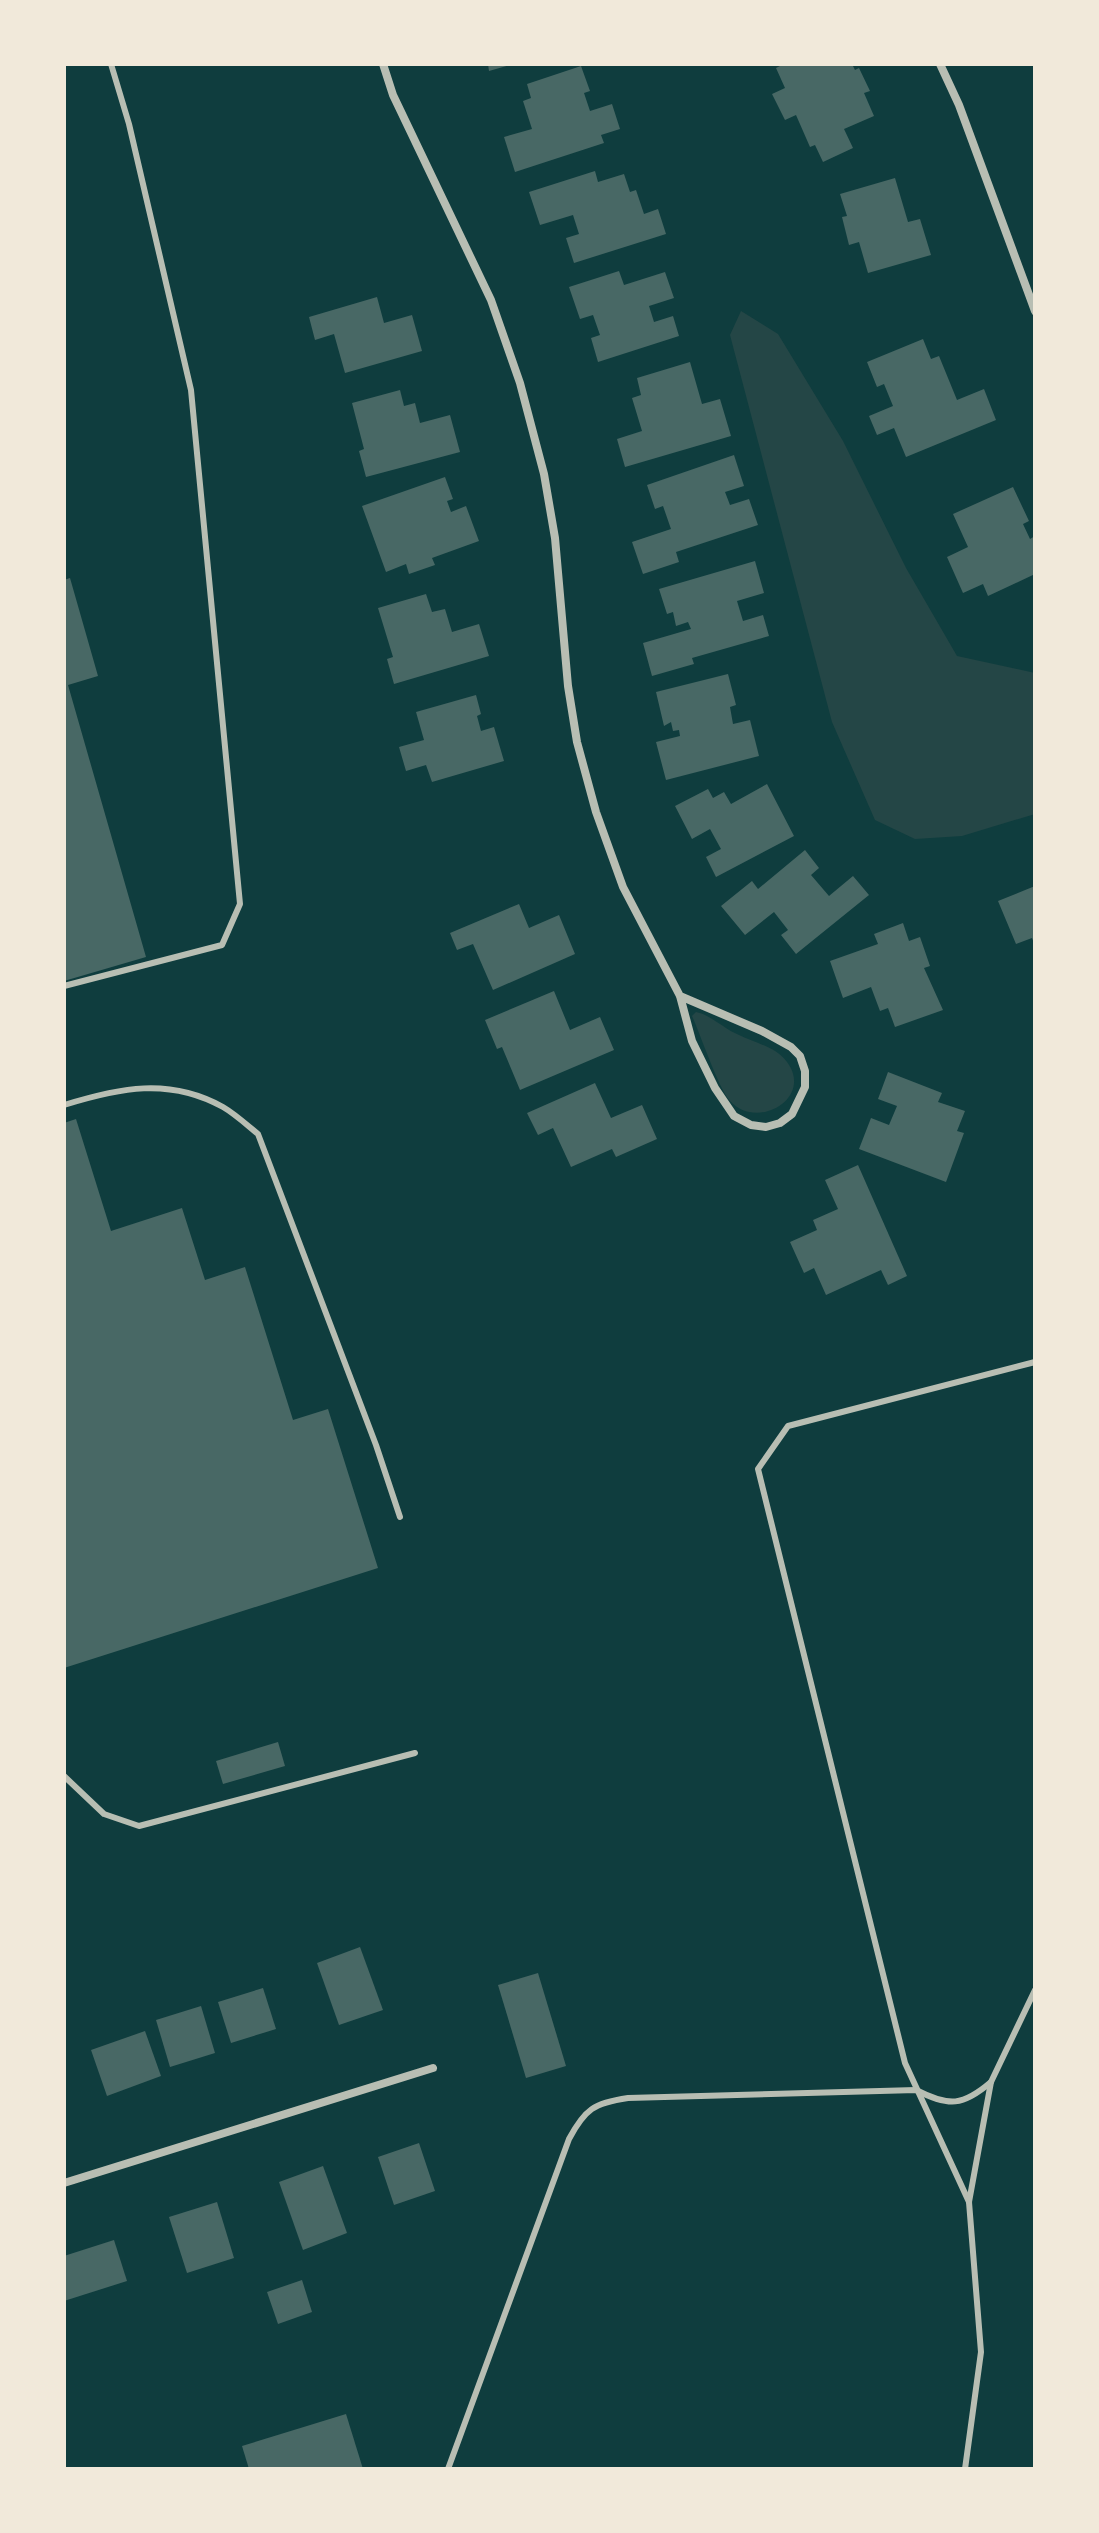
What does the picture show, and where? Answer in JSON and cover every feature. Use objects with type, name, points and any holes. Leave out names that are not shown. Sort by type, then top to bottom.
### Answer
[{"type":"street","points":[[383,64],[393,95],[491,300],[520,383],[544,474],[555,538],[568,686],[577,742],[596,812],[623,887],[680,996],[692,1041],[715,1088],[734,1116],[751,1125],[766,1127],[780,1123],[792,1114],[805,1087],[805,1071],[800,1056],[791,1047],[762,1031],[680,996]]},
{"type":"street","points":[[940,64],[959,105],[1035,311]]},
{"type":"street","points":[[64,2183],[433,2068]]},
{"type":"lane","points":[[64,986],[222,945],[240,904],[191,390],[129,124],[111,64]]},
{"type":"lane","points":[[64,1105],[144,1086],[182,1091],[223,1107],[258,1134],[376,1445],[400,1517]]},
{"type":"lane","points":[[969,2202],[905,2063],[758,1469],[788,1426],[1035,1362]]},
{"type":"lane","points":[[64,1776],[104,1814],[139,1826],[415,1753]]},
{"type":"lane","points":[[965,2469],[981,2352],[969,2202],[991,2082],[1035,1990]]},
{"type":"lane","points":[[448,2469],[569,2139],[582,2115],[606,2101],[628,2098],[916,2090],[936,2100],[957,2102],[974,2096],[991,2082]]},
{"type":"shaded area","points":[[741,311],[778,334],[843,441],[906,568],[957,656],[1035,673],[1035,814],[962,836],[915,839],[875,820],[832,722],[730,335]]},
{"type":"shaded area","points":[[696,1012],[782,1057],[793,1075],[793,1088],[788,1098],[779,1106],[754,1113],[730,1101],[692,1016]]},
{"type":"building","points":[[488,64],[509,64],[510,65],[489,71]]},
{"type":"building","points":[[784,64],[852,64],[855,70],[859,68],[870,91],[864,93],[874,116],[844,129],[853,148],[823,162],[815,145],[810,147],[796,115],[785,120],[772,94],[785,88],[776,68]]},
{"type":"building","points":[[581,66],[590,91],[584,93],[590,111],[612,104],[620,129],[601,135],[604,143],[515,172],[504,137],[532,129],[523,101],[531,98],[527,84]]},
{"type":"building","points":[[595,171],[598,182],[624,174],[630,192],[636,190],[644,214],[658,209],[666,234],[574,263],[566,238],[579,234],[573,215],[540,225],[529,192]]},
{"type":"building","points":[[895,178],[908,222],[920,219],[931,255],[868,273],[859,242],[849,245],[842,217],[847,216],[840,194]]},
{"type":"building","points":[[619,271],[624,285],[665,272],[674,298],[649,306],[654,322],[673,316],[679,336],[598,362],[591,338],[600,335],[593,315],[580,319],[569,287]]},
{"type":"building","points":[[377,297],[384,323],[412,315],[422,351],[345,373],[334,334],[315,340],[309,317]]},
{"type":"building","points":[[923,339],[931,359],[939,356],[957,400],[984,389],[996,420],[906,457],[894,428],[877,435],[869,416],[893,406],[884,384],[877,387],[867,362]]},
{"type":"building","points":[[690,362],[702,404],[720,399],[731,436],[625,467],[617,439],[642,431],[632,398],[641,395],[637,378]]},
{"type":"building","points":[[400,390],[404,406],[415,403],[420,423],[450,415],[460,452],[366,477],[359,451],[364,449],[352,403]]},
{"type":"building","points":[[734,455],[744,486],[725,492],[730,505],[749,499],[758,525],[676,552],[679,562],[643,574],[632,542],[671,529],[663,506],[655,509],[647,485]]},
{"type":"building","points":[[445,477],[453,499],[447,501],[451,512],[466,506],[479,541],[432,558],[435,565],[409,574],[406,564],[386,572],[362,506]]},
{"type":"building","points":[[1013,487],[1029,521],[1023,524],[1030,539],[1035,536],[1035,574],[988,596],[983,584],[963,593],[947,557],[968,547],[953,514]]},
{"type":"building","points":[[755,561],[764,593],[737,601],[743,621],[763,615],[769,636],[692,658],[694,664],[652,676],[643,643],[691,629],[688,622],[676,626],[673,612],[667,614],[659,589]]},
{"type":"building","points":[[70,578],[98,676],[68,685],[146,957],[64,981],[64,580]]},
{"type":"building","points":[[426,594],[432,612],[445,609],[452,632],[479,624],[489,656],[394,684],[387,659],[393,657],[378,608]]},
{"type":"building","points":[[728,674],[736,705],[730,707],[733,724],[750,720],[759,756],[666,780],[656,742],[680,736],[679,730],[673,731],[671,722],[664,726],[656,692]]},
{"type":"building","points":[[476,695],[481,731],[494,727],[504,761],[432,782],[426,765],[406,771],[399,747],[424,740],[416,712]]},
{"type":"building","points":[[767,784],[794,836],[716,877],[706,857],[721,849],[710,829],[692,839],[675,806],[708,789],[713,798],[724,792],[731,804]]},
{"type":"building","points":[[805,850],[819,868],[811,875],[829,896],[853,876],[869,895],[796,954],[781,935],[788,930],[774,912],[745,935],[721,906],[752,881],[758,889]]},
{"type":"building","points":[[1035,886],[1035,946],[1032,938],[1016,944],[998,901]]},
{"type":"building","points":[[519,904],[529,928],[559,915],[575,954],[493,990],[473,944],[457,950],[450,933]]},
{"type":"building","points":[[903,923],[909,941],[920,937],[930,966],[924,968],[943,1010],[895,1027],[888,1008],[880,1011],[871,987],[843,998],[830,961],[878,944],[874,934]]},
{"type":"building","points":[[554,991],[570,1030],[600,1017],[614,1050],[520,1090],[502,1047],[497,1049],[485,1020]]},
{"type":"building","points":[[888,1072],[942,1093],[938,1102],[965,1111],[957,1131],[964,1133],[946,1182],[859,1149],[871,1118],[889,1125],[897,1106],[878,1099]]},
{"type":"building","points":[[595,1083],[611,1118],[642,1105],[657,1139],[616,1157],[612,1149],[571,1167],[553,1128],[538,1135],[527,1113]]},
{"type":"building","points":[[76,1119],[111,1231],[182,1208],[205,1280],[245,1267],[293,1420],[328,1409],[378,1568],[64,1668],[64,1123]]},
{"type":"building","points":[[858,1165],[907,1276],[888,1285],[881,1270],[826,1295],[814,1268],[804,1273],[790,1242],[817,1230],[813,1220],[838,1209],[825,1180]]},
{"type":"building","points":[[278,1742],[285,1766],[223,1784],[216,1761]]},
{"type":"building","points":[[360,1947],[383,2010],[339,2025],[317,1963]]},
{"type":"building","points":[[538,1973],[566,2066],[526,2078],[498,1985]]},
{"type":"building","points":[[263,1988],[276,2029],[231,2043],[218,2002]]},
{"type":"building","points":[[201,2006],[215,2053],[170,2067],[156,2020]]},
{"type":"building","points":[[145,2031],[161,2076],[107,2096],[91,2050]]},
{"type":"building","points":[[419,2143],[435,2191],[394,2205],[378,2157]]},
{"type":"building","points":[[323,2166],[347,2233],[303,2250],[279,2182]]},
{"type":"building","points":[[217,2202],[234,2258],[187,2273],[169,2217]]},
{"type":"building","points":[[114,2240],[127,2281],[64,2301],[64,2256]]},
{"type":"building","points":[[302,2280],[312,2312],[278,2324],[267,2292]]},
{"type":"building","points":[[346,2414],[363,2469],[249,2469],[242,2446]]}]
